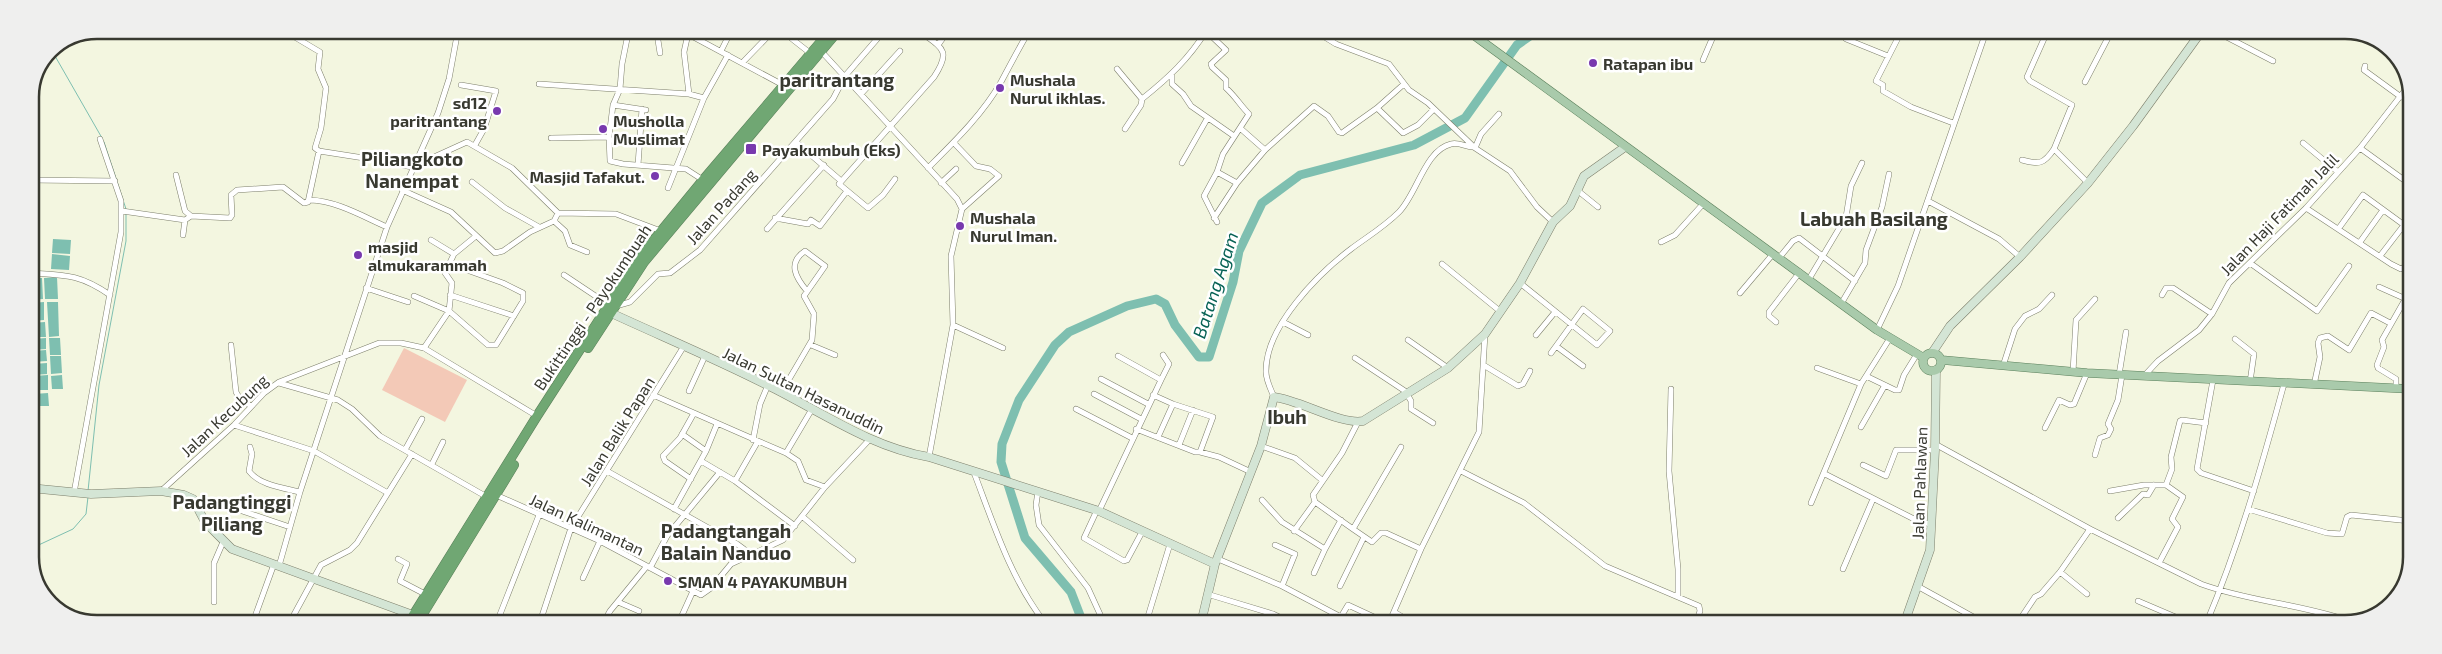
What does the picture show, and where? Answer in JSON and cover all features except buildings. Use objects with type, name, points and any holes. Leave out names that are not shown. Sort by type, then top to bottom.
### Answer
[{"type":"highway","name":"Bukittinggi - Payokumbuah","points":[[420,615],[518,452],[537,416],[644,262],[773,103],[783,86],[823,39]]},
{"type":"highway","name":"Bukittinggi - Payokumbuah","points":[[518,452],[612,308],[639,258],[703,180],[820,51],[827,39]]},
{"type":"highway","name":"Bukittinggi - Payokumbuah","points":[[419,615],[425,594],[492,496]]},
{"type":"main road","points":[[1481,40],[1523,69],[1625,148],[1800,272],[1877,330],[1921,356],[1927,370],[1936,370],[1942,360]]},
{"type":"main road","points":[[1921,356],[1932,353],[1942,360],[2073,372],[2403,388]]},
{"type":"street","points":[[298,39],[320,52],[318,69],[326,88],[321,128],[315,148],[319,151],[383,160],[412,167],[467,142],[475,145],[518,173],[558,213],[616,214],[661,231]]},
{"type":"street","points":[[256,615],[290,527],[387,227],[412,167],[422,152],[438,113],[449,79],[456,39]]},
{"type":"street","points":[[627,39],[620,89],[613,105],[609,138],[612,162],[686,169],[703,180]]},
{"type":"street","points":[[658,39],[660,53]]},
{"type":"street","points":[[687,39],[684,52],[689,94]]},
{"type":"street","points":[[697,39],[743,62],[783,86]]},
{"type":"street","points":[[721,52],[727,39]]},
{"type":"street","points":[[743,62],[765,39]]},
{"type":"street","points":[[792,39],[810,53]]},
{"type":"street","name":"Jalan Padang","points":[[612,308],[630,302],[658,274],[670,273],[700,250],[833,99],[845,76],[877,39]]},
{"type":"street","points":[[840,180],[934,77],[944,62],[943,53],[929,39]]},
{"type":"street","points":[[938,46],[943,39]]},
{"type":"street","points":[[928,168],[954,143],[1000,83],[1025,39]]},
{"type":"street","points":[[1124,129],[1141,105],[1142,99],[1172,75],[1201,39]]},
{"type":"street","points":[[1214,39],[1226,50],[1211,64],[1212,67],[1226,80],[1226,88],[1240,101],[1242,107],[1249,114],[1222,154],[1217,172],[1204,196],[1216,220],[1237,183],[1265,150],[1314,106],[1328,116],[1339,132],[1342,133],[1377,108],[1404,84]]},
{"type":"street","points":[[1328,39],[1336,44],[1389,64],[1404,84],[1440,114],[1461,136],[1510,171],[1537,207],[1553,222]]},
{"type":"street","points":[[1703,60],[1712,39]]},
{"type":"street","points":[[1848,39],[1888,56]]},
{"type":"street","points":[[1897,39],[1876,79],[1883,85],[1883,91],[1911,107],[1953,123]]},
{"type":"street","points":[[1877,330],[1898,286],[1983,39]]},
{"type":"street","points":[[2022,160],[2037,165],[2045,162],[2054,149],[2072,104],[2030,82],[2027,77],[2044,39]]},
{"type":"street","points":[[2085,82],[2107,39]]},
{"type":"street","points":[[1932,353],[1950,326],[2020,257],[2088,183],[2133,126],[2196,39]]},
{"type":"street","points":[[2231,39],[2273,61]]},
{"type":"street","points":[[820,51],[890,124],[957,199],[962,209]]},
{"type":"street","points":[[861,94],[900,51]]},
{"type":"street","points":[[668,188],[704,98],[728,55]]},
{"type":"street","points":[[2365,66],[2364,70],[2401,97]]},
{"type":"street","points":[[1117,68],[1142,99]]},
{"type":"street","points":[[1172,75],[1172,84],[1183,94],[1191,106],[1234,136]]},
{"type":"street","points":[[539,84],[689,94],[704,98]]},
{"type":"street","points":[[461,85],[496,92],[484,129],[475,145]]},
{"type":"street","name":"Jalan Haji Fatimah Jalil","points":[[2144,376],[2158,361],[2192,336],[2212,314],[2226,288],[2306,208],[2360,148],[2403,94]]},
{"type":"street","points":[[613,105],[644,110],[638,165]]},
{"type":"street","points":[[1377,108],[1403,133],[1418,125],[1434,109]]},
{"type":"street","points":[[1474,147],[1481,134],[1499,114]]},
{"type":"street","points":[[1182,164],[1208,119]]},
{"type":"street","points":[[1240,128],[1265,150]]},
{"type":"street","points":[[551,138],[664,140]]},
{"type":"street","points":[[83,494],[110,295],[125,211],[100,139]]},
{"type":"street","points":[[796,142],[824,165],[840,180],[839,184],[868,208],[883,195],[895,179]]},
{"type":"street","points":[[929,457],[953,325],[951,256],[962,209],[999,176],[990,169],[976,166],[954,143]]},
{"type":"street","points":[[2303,143],[2338,172]]},
{"type":"street","points":[[1203,615],[1217,561],[1261,446],[1274,397],[1266,372],[1270,351],[1283,322],[1319,278],[1350,250],[1383,227],[1401,210],[1434,155],[1452,144],[1474,147]]},
{"type":"street","points":[[1274,397],[1295,401],[1358,422],[1370,418],[1448,368],[1485,334],[1502,312],[1553,222],[1570,206],[1589,171],[1625,148]]},
{"type":"street","points":[[2360,148],[2403,179]]},
{"type":"street","points":[[2054,149],[2088,183]]},
{"type":"street","points":[[310,200],[319,151]]},
{"type":"street","points":[[1809,279],[1846,217],[1851,186],[1862,163]]},
{"type":"street","points":[[767,229],[824,165]]},
{"type":"street","points":[[941,183],[956,169]]},
{"type":"street","points":[[1217,172],[1237,183]]},
{"type":"street","points":[[1841,304],[1865,263],[1866,250],[1882,207],[1889,174]]},
{"type":"street","points":[[176,175],[185,211],[191,216]]},
{"type":"street","points":[[39,180],[115,181]]},
{"type":"street","points":[[472,182],[505,208],[539,227]]},
{"type":"street","points":[[125,211],[185,220],[191,216],[230,218],[232,215],[231,195],[237,190],[280,186],[286,188],[304,203],[310,200],[323,201],[342,207],[387,227]]},
{"type":"street","points":[[402,190],[451,212],[491,252],[497,254],[539,227],[554,221],[558,213]]},
{"type":"street","points":[[1577,190],[1598,207]]},
{"type":"street","points":[[775,218],[808,224],[810,220],[820,226],[847,191]]},
{"type":"street","points":[[2339,228],[2362,196],[2403,224]]},
{"type":"street","points":[[1928,201],[1999,239],[2020,257]]},
{"type":"street","points":[[1661,242],[1675,235],[1703,204]]},
{"type":"street","points":[[2306,208],[2391,264],[2401,268],[2403,267]]},
{"type":"street","points":[[2360,242],[2383,210]]},
{"type":"street","points":[[183,235],[185,220]]},
{"type":"street","points":[[554,221],[565,232],[570,245],[586,252]]},
{"type":"street","points":[[2380,256],[2403,226]]},
{"type":"street","points":[[424,348],[449,311],[452,283],[445,273],[454,254],[476,236]]},
{"type":"street","points":[[1740,293],[1776,256],[1799,238],[1856,281]]},
{"type":"street","points":[[431,240],[454,254]]},
{"type":"street","points":[[781,393],[811,344],[815,318],[804,298],[825,266],[804,251],[799,255],[794,267],[798,280],[807,291]]},
{"type":"street","points":[[2250,263],[2317,311],[2349,266]]},
{"type":"street","points":[[414,296],[449,311],[492,346],[496,345],[524,299],[523,292],[450,264]]},
{"type":"street","points":[[1442,264],[1502,312]]},
{"type":"street","points":[[1776,322],[1769,316],[1769,312],[1800,272]]},
{"type":"street","points":[[39,274],[73,276],[92,282],[110,295]]},
{"type":"street","points":[[564,275],[612,308]]},
{"type":"street","points":[[1520,283],[1570,325],[1598,346],[1609,332],[1608,329],[1584,309],[1570,325],[1551,353]]},
{"type":"street","points":[[2379,287],[2403,296]]},
{"type":"street","points":[[366,288],[408,302]]},
{"type":"street","points":[[2162,295],[2166,288],[2173,288],[2212,314]]},
{"type":"street","points":[[450,295],[514,316]]},
{"type":"street","points":[[2003,366],[2015,329],[2025,316],[2039,309],[2052,295]]},
{"type":"street","points":[[2073,372],[2076,320],[2095,299]]},
{"type":"street","points":[[2396,388],[2396,379],[2378,368],[2377,365],[2384,347],[2382,340],[2390,323],[2403,305]]},
{"type":"street","name":"Jalan Sultan Hasanuddin","points":[[612,308],[684,346],[768,385],[812,410],[870,439],[909,453],[973,470],[1098,510],[1142,532],[1217,561]]},
{"type":"street","points":[[1536,335],[1555,312]]},
{"type":"street","points":[[2314,385],[2320,357],[2318,343],[2320,338],[2328,336],[2349,350],[2370,314],[2390,323]]},
{"type":"street","points":[[1283,322],[1308,335]]},
{"type":"street","points":[[953,325],[1003,348]]},
{"type":"street","points":[[2095,455],[2100,438],[2108,435],[2111,429],[2108,424],[2118,400],[2126,332]]},
{"type":"street","points":[[1392,615],[1421,549],[1479,432],[1485,366],[1485,334]]},
{"type":"street","points":[[1811,503],[1825,474],[1861,384],[1890,338]]},
{"type":"street","points":[[2235,339],[2254,354],[2250,382]]},
{"type":"street","points":[[1408,340],[1448,368]]},
{"type":"street","name":"Jalan Kecubung","points":[[161,491],[234,425],[264,393],[279,382],[346,355],[386,342],[402,343],[424,348],[537,416]]},
{"type":"street","points":[[811,344],[835,355]]},
{"type":"street","points":[[231,345],[236,392],[240,399],[251,406]]},
{"type":"street","name":"Jalan Balik Papan","points":[[542,615],[571,528],[684,346]]},
{"type":"street","points":[[1556,346],[1583,366]]},
{"type":"street","points":[[1142,532],[1128,560],[1124,561],[1084,539],[1169,364],[1163,355]]},
{"type":"street","points":[[689,391],[706,356]]},
{"type":"street","points":[[1118,356],[1161,380]]},
{"type":"street","points":[[1866,376],[1895,390],[1899,390],[1904,375],[1921,356]]},
{"type":"street","points":[[1355,358],[1408,394],[1411,400],[1411,409],[1433,423]]},
{"type":"street","points":[[1485,366],[1518,386],[1523,384],[1530,371]]},
{"type":"street","points":[[1817,368],[1861,384]]},
{"type":"street","name":"Jalan Pahlawan","points":[[1908,615],[1919,587],[1930,550],[1935,447],[1936,370]]},
{"type":"street","points":[[2045,428],[2059,400],[2070,405],[2074,404],[2088,373]]},
{"type":"street","points":[[1101,379],[1148,404]]},
{"type":"street","points":[[2213,380],[2197,465],[2198,471],[2254,491]]},
{"type":"street","name":"Jalan Kalimantan","points":[[279,382],[332,398],[352,409],[380,436],[404,450],[492,496],[600,541],[693,591]]},
{"type":"street","points":[[2210,615],[2220,591],[2254,491],[2284,384]]},
{"type":"street","points":[[735,481],[755,441],[760,404],[768,385]]},
{"type":"street","points":[[1861,427],[1885,385]]},
{"type":"street","points":[[1671,389],[1669,471],[1678,569],[1678,597]]},
{"type":"street","points":[[1094,394],[1141,419]]},
{"type":"street","points":[[653,395],[786,453],[798,461],[806,480],[825,487]]},
{"type":"street","points":[[1153,395],[1173,404],[1213,417],[1200,452]]},
{"type":"street","points":[[1158,437],[1173,404]]},
{"type":"street","points":[[1076,408],[1132,438]]},
{"type":"street","points":[[786,453],[812,410]]},
{"type":"street","points":[[1179,445],[1193,410]]},
{"type":"street","points":[[691,478],[663,458],[682,434],[694,413]]},
{"type":"street","points":[[404,450],[422,419]]},
{"type":"street","points":[[2166,485],[2172,469],[2171,457],[2180,421],[2206,423]]},
{"type":"street","points":[[1358,422],[1342,454],[1312,495],[1315,502],[1372,542],[1381,533],[1386,533],[1421,549]]},
{"type":"street","points":[[674,509],[701,461],[717,424]]},
{"type":"street","points":[[234,425],[314,451],[388,493]]},
{"type":"street","points":[[1136,429],[1219,457],[1251,472]]},
{"type":"street","points":[[682,434],[706,451]]},
{"type":"street","points":[[682,615],[693,591],[701,594],[711,588],[731,564],[737,560],[776,545],[783,540],[825,487],[870,439]]},
{"type":"street","points":[[432,464],[443,442]]},
{"type":"street","points":[[1261,446],[1295,458],[1322,480]]},
{"type":"street","points":[[250,447],[252,454],[249,471],[251,474],[265,482],[300,492]]},
{"type":"street","points":[[1353,529],[1401,447]]},
{"type":"street","points":[[1863,465],[1886,476],[1896,450],[1935,447],[2090,529],[2201,584],[2220,591],[2283,603],[2329,615]]},
{"type":"street","points":[[294,615],[314,578],[326,561],[354,547],[412,454]]},
{"type":"street","points":[[701,461],[735,481],[795,526]]},
{"type":"street","points":[[973,470],[1002,544],[1022,588],[1040,615]]},
{"type":"street","points":[[607,471],[737,544],[752,555]]},
{"type":"street","points":[[1461,471],[1524,503],[1606,566],[1700,607],[1698,615]]},
{"type":"street","points":[[609,615],[648,567],[667,536],[720,472]]},
{"type":"street","points":[[1825,474],[1873,499],[1932,525]]},
{"type":"street","points":[[2110,491],[2144,484],[2166,485],[2182,497],[2172,519],[2178,526],[2159,563]]},
{"type":"street","points":[[2118,518],[2143,494],[2148,495],[2154,485]]},
{"type":"street","points":[[39,490],[83,494],[161,491],[184,494],[194,499],[204,522],[223,542],[244,554],[314,578],[405,615]]},
{"type":"street","points":[[1038,490],[1036,506],[1039,525],[1088,588],[1100,615]]},
{"type":"street","points":[[1843,569],[1873,499]]},
{"type":"street","points":[[1262,500],[1276,516],[1294,531],[1326,549]]},
{"type":"street","points":[[1294,531],[1315,502]]},
{"type":"street","points":[[2248,509],[2327,533],[2342,534],[2347,517],[2351,515],[2403,520]]},
{"type":"street","points":[[242,511],[290,527]]},
{"type":"street","points":[[500,615],[539,515]]},
{"type":"street","points":[[803,517],[853,560]]},
{"type":"street","points":[[1314,572],[1341,520]]},
{"type":"street","points":[[2023,615],[2035,597],[2041,594],[2060,572],[2090,529]]},
{"type":"street","points":[[1340,586],[1364,537]]},
{"type":"street","points":[[583,578],[600,541]]},
{"type":"street","points":[[214,602],[214,563],[223,542]]},
{"type":"street","points":[[1148,615],[1170,544]]},
{"type":"street","points":[[1274,545],[1295,554],[1282,586]]},
{"type":"street","points":[[398,558],[407,564],[400,581],[425,594]]},
{"type":"street","points":[[1217,561],[1282,586],[1337,615]]},
{"type":"street","points":[[2060,572],[2087,594]]},
{"type":"street","points":[[1919,587],[1970,615]]},
{"type":"street","points":[[1207,594],[1275,615]]},
{"type":"street","points":[[2138,601],[2171,615]]},
{"type":"street","points":[[618,602],[639,612]]},
{"type":"street","points":[[1342,615],[1348,604],[1371,615]]},
{"type":"street","points":[[1394,612],[1399,615]]},
{"type":"shaded area","points":[[404,348],[467,380],[445,422],[382,390]]},
{"type":"water","points":[[53,239],[71,240],[70,254],[52,253]]},
{"type":"water","points":[[52,254],[70,256],[69,270],[51,269]]},
{"type":"water","points":[[57,277],[58,299],[45,299],[44,278]]},
{"type":"water","points":[[39,278],[42,278],[43,299],[39,299]]},
{"type":"water","points":[[39,302],[44,302],[44,320],[39,320]]},
{"type":"water","points":[[47,302],[58,302],[59,336],[49,337]]},
{"type":"water","points":[[39,322],[45,322],[46,337],[39,337]]},
{"type":"water","points":[[39,338],[46,338],[46,349],[39,350]]},
{"type":"water","points":[[49,338],[60,338],[61,355],[50,355]]},
{"type":"water","points":[[46,350],[47,361],[39,362],[39,351]]},
{"type":"water","points":[[50,356],[61,356],[62,373],[51,374]]},
{"type":"water","points":[[47,363],[47,374],[39,375],[39,364]]},
{"type":"water","points":[[48,375],[48,390],[39,390],[39,376]]},
{"type":"water","points":[[62,375],[63,389],[52,389],[51,376]]},
{"type":"water","points":[[48,393],[49,406],[39,406],[39,394]]},
{"type":"waterway","name":"Batang Agam","points":[[1080,615],[1071,592],[1025,538],[1001,462],[1002,444],[1019,400],[1055,345],[1069,332],[1127,306],[1156,299],[1165,304],[1175,325],[1199,357],[1209,357],[1233,282],[1239,251],[1262,203],[1300,175],[1414,145],[1465,118],[1517,45],[1526,39]]},
{"type":"waterway","points":[[55,57],[102,138]]},
{"type":"waterway","points":[[104,142],[126,209]]},
{"type":"waterway","points":[[88,491],[99,385],[126,241],[126,213]]},
{"type":"waterway","points":[[39,545],[73,529],[86,514],[88,497]]},
{"type":"place","name":"Ratapan ibu","points":[[1593,63]]},
{"type":"place","name":"Mushala Nurul ikhlas.","points":[[1000,88]]},
{"type":"place","name":"sd12 paritrantang","points":[[497,111]]},
{"type":"place","name":"Musholla Muslimat","points":[[603,129]]},
{"type":"place","name":"Payakumbuh (Eks)","points":[[751,149]]},
{"type":"place","name":"Masjid Tafakut.","points":[[655,176]]},
{"type":"place","name":"Mushala Nurul Iman.","points":[[960,226]]},
{"type":"place","name":"masjid almukarammah","points":[[358,255]]},
{"type":"place","name":"SMAN 4 PAYAKUMBUH","points":[[668,581]]},
{"type":"district","name":"paritrantang","points":[[837,79]]},
{"type":"district","name":"Piliangkoto Nanempat","points":[[412,169]]},
{"type":"district","name":"Labuah Basilang","points":[[1874,218]]},
{"type":"district","name":"Ibuh","points":[[1287,416]]},
{"type":"district","name":"Padangtinggi Piliang","points":[[232,512]]},
{"type":"district","name":"Padangtangah Balain Nanduo","points":[[726,541]]}]
